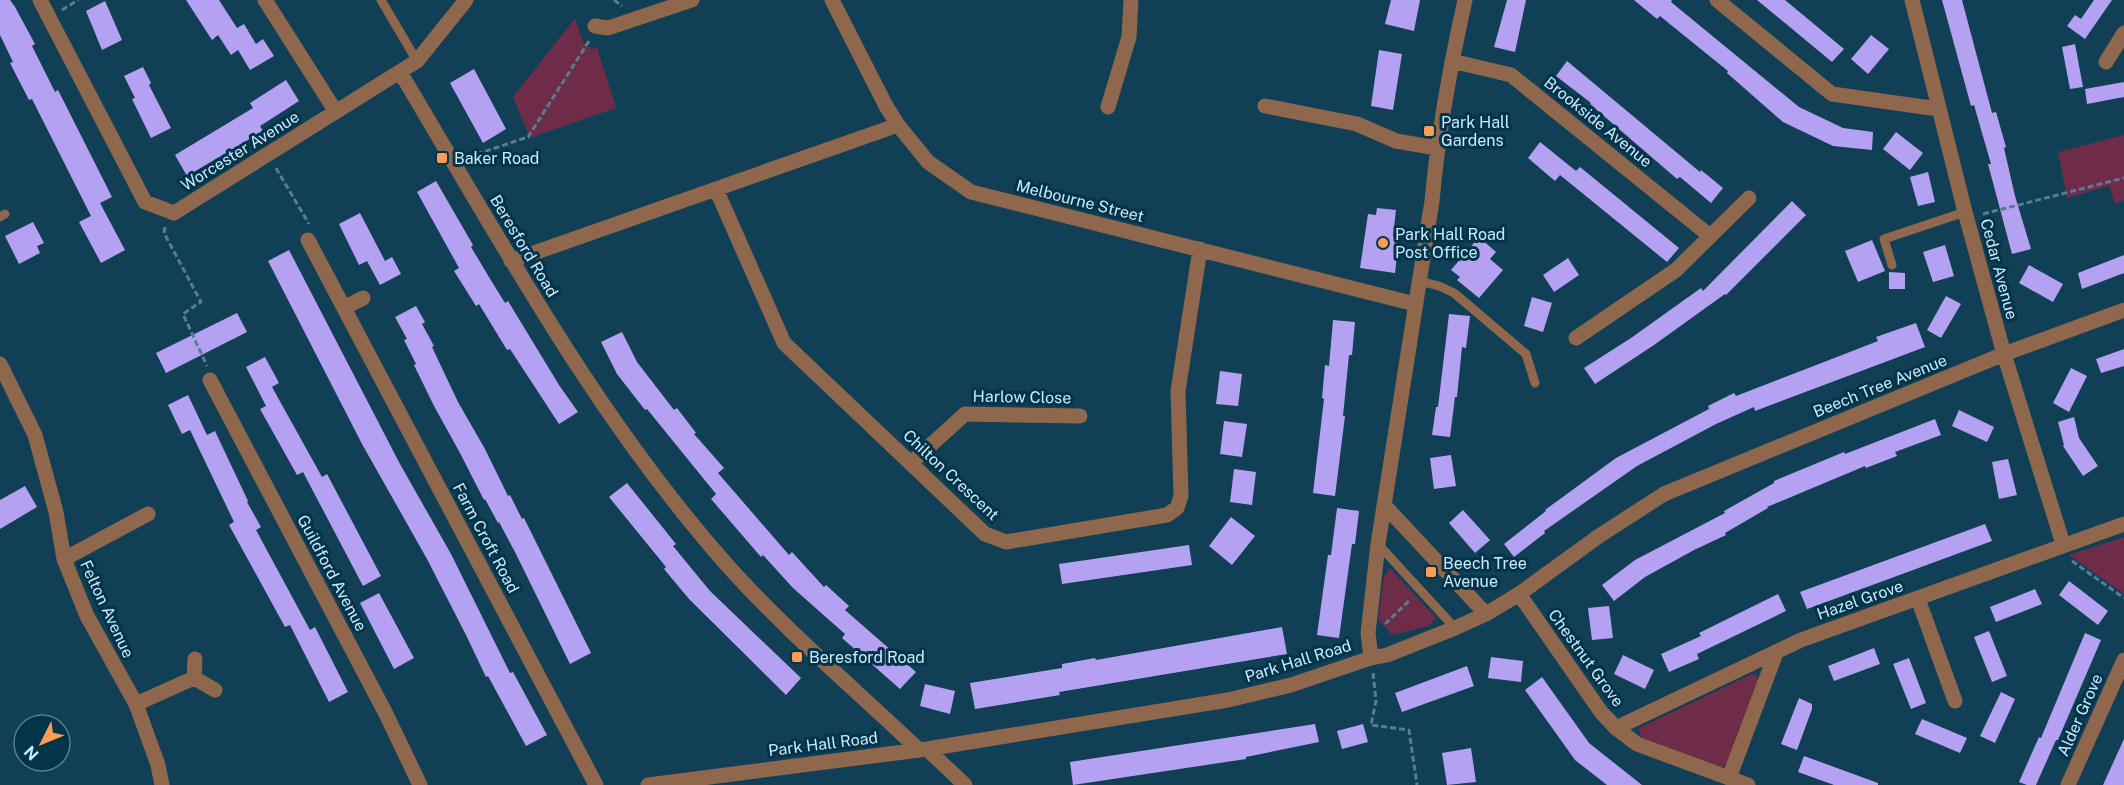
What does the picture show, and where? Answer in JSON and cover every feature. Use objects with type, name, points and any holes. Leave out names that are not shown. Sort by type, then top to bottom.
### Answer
[{"type":"street","name":"Worcester Avenue","points":[[40,0],[145,202],[174,213],[417,61],[466,0]]},
{"type":"street","points":[[265,0],[336,112]]},
{"type":"street","points":[[595,26],[608,28],[692,0]]},
{"type":"street","name":"Melbourne Street","points":[[832,0],[898,125],[928,162],[971,192],[1415,304]]},
{"type":"street","points":[[1108,107],[1129,38],[1131,0]]},
{"type":"street","name":"Park Hall Road","points":[[648,785],[923,749],[1228,700],[1292,685],[1371,658],[1368,633],[1378,544],[1432,201],[1437,148],[1465,0]]},
{"type":"street","points":[[1717,0],[1832,94],[1938,109]]},
{"type":"street","name":"Cedar Avenue","points":[[1912,0],[1966,215],[2058,546]]},
{"type":"street","points":[[2106,62],[2124,33]]},
{"type":"street","name":"Brookside Avenue","points":[[1452,61],[1511,75],[1710,236]]},
{"type":"street","name":"Beresford Road","points":[[400,72],[556,335],[624,434],[727,564],[781,620],[965,785]]},
{"type":"street","points":[[1265,106],[1357,124],[1396,141],[1437,148]]},
{"type":"street","points":[[511,261],[898,125]]},
{"type":"street","name":"Chilton Crescent","points":[[716,189],[784,344],[985,534],[1006,542],[1167,515],[1177,508],[1181,496],[1178,391],[1200,249]]},
{"type":"street","points":[[1576,338],[1676,270],[1749,198]]},
{"type":"street","name":"Farm Croft Road","points":[[308,240],[596,785]]},
{"type":"street","points":[[344,308],[363,298]]},
{"type":"street","name":"Beech Tree Avenue","points":[[1371,658],[1387,655],[1486,614],[1519,594],[1599,536],[1664,494],[2004,354],[2124,310]]},
{"type":"street","name":"Felton Avenue","points":[[2,373],[35,435],[56,512],[64,559],[87,616],[136,704],[158,765],[162,785]]},
{"type":"street","name":"Guildford Avenue","points":[[210,380],[386,714],[420,785]]},
{"type":"street","name":"Harlow Close","points":[[911,463],[965,414],[1080,416]]},
{"type":"street","points":[[1384,505],[1486,614]]},
{"type":"street","points":[[64,559],[148,514]]},
{"type":"street","name":"Hazel Grove","points":[[1617,728],[1801,640],[2124,524]]},
{"type":"street","name":"Chestnut Grove","points":[[1519,594],[1601,712],[1617,728],[1637,744],[1748,785]]},
{"type":"street","points":[[1918,599],[1954,701]]},
{"type":"street","points":[[1729,778],[1776,653]]},
{"type":"street","points":[[194,678],[195,659]]},
{"type":"street","name":"Alder Grove","points":[[2068,785],[2124,660]]},
{"type":"street","points":[[136,704],[194,678]]},
{"type":"street","points":[[194,678],[215,690]]},
{"type":"lane","points":[[381,0],[417,61]]},
{"type":"lane","points":[[1892,265],[1884,239],[1966,215]]},
{"type":"lane","points":[[1419,281],[1439,286],[1454,294],[1526,354],[1535,383]]},
{"type":"lane","points":[[1378,544],[1455,628]]},
{"type":"path","points":[[453,162],[528,137],[587,45],[595,26]]},
{"type":"path","points":[[269,154],[315,235],[308,240]]},
{"type":"path","points":[[1966,215],[2124,178]]},
{"type":"path","points":[[169,211],[164,233],[201,302],[183,314],[209,370],[210,380]]},
{"type":"path","points":[[2058,546],[2124,598]]},
{"type":"path","points":[[1369,640],[1420,590]]},
{"type":"path","points":[[1371,658],[1376,701],[1371,725],[1409,730],[1417,785]]},
{"type":"shaded area","points":[[575,18],[583,42],[591,49],[597,47],[616,108],[530,138],[513,97]]},
{"type":"shaded area","points":[[2124,135],[2124,200],[2115,204],[2109,186],[2067,198],[2058,152]]},
{"type":"shaded area","points":[[2124,537],[2124,594],[2069,555]]},
{"type":"shaded area","points":[[1390,568],[1436,618],[1429,626],[1392,635],[1378,619],[1384,576]]},
{"type":"shaded area","points":[[1752,674],[1757,676],[1759,681],[1730,760],[1723,767],[1715,767],[1641,737],[1639,728]]},
{"type":"building","points":[[0,0],[10,0],[15,7],[35,44],[32,46],[55,92],[58,90],[112,197],[100,203],[125,250],[101,263],[79,222],[91,216],[32,99],[29,100],[10,63],[13,62],[0,35]]},
{"type":"building","points":[[186,0],[219,0],[237,28],[244,24],[256,44],[263,39],[274,56],[250,70],[238,50],[231,55],[218,35],[212,40]]},
{"type":"building","points":[[1391,0],[1420,0],[1414,31],[1385,24]]},
{"type":"building","points":[[1507,0],[1526,0],[1515,52],[1494,47]]},
{"type":"building","points":[[1634,0],[1672,0],[1671,2],[1799,107],[1843,128],[1873,132],[1872,150],[1833,146],[1783,122],[1727,73],[1728,71],[1660,16],[1657,19]]},
{"type":"building","points":[[1757,0],[1785,0],[1844,49],[1832,62]]},
{"type":"building","points":[[1942,0],[1962,0],[1992,113],[1996,112],[2006,147],[2004,148],[2015,196],[2031,249],[2012,254],[1988,164],[1991,164],[1974,105],[1971,106]]},
{"type":"building","points":[[2094,0],[2112,0],[2085,39],[2067,26],[2075,15],[2081,19]]},
{"type":"building","points":[[105,1],[122,40],[102,50],[86,11]]},
{"type":"building","points":[[1871,35],[1889,49],[1868,74],[1851,59]]},
{"type":"building","points":[[2075,44],[2083,87],[2070,89],[2062,47]]},
{"type":"building","points":[[1379,50],[1402,54],[1393,110],[1371,106]]},
{"type":"building","points":[[1567,61],[1700,172],[1701,170],[1723,188],[1711,203],[1680,177],[1677,179],[1591,103],[1556,76]]},
{"type":"building","points":[[143,67],[151,83],[149,85],[171,128],[151,138],[132,99],[135,98],[124,76]]},
{"type":"building","points":[[474,69],[506,129],[483,143],[450,83]]},
{"type":"building","points":[[286,80],[299,101],[260,126],[263,131],[187,176],[175,155],[253,108],[250,103]]},
{"type":"building","points":[[2124,82],[2124,97],[2087,104],[2085,89]]},
{"type":"building","points":[[1896,132],[1923,153],[1910,170],[1883,149]]},
{"type":"building","points":[[1540,142],[1576,171],[1580,167],[1679,248],[1667,262],[1560,175],[1555,181],[1528,158]]},
{"type":"building","points":[[1928,172],[1935,202],[1918,206],[1910,177]]},
{"type":"building","points":[[436,181],[492,282],[505,303],[508,301],[578,412],[559,424],[510,349],[507,350],[479,304],[476,306],[454,271],[459,268],[417,192]]},
{"type":"building","points":[[1792,201],[1806,215],[1726,295],[1595,384],[1584,368],[1701,288],[1703,291]]},
{"type":"building","points":[[1377,208],[1396,210],[1393,237],[1399,238],[1395,273],[1360,268],[1368,214],[1376,215]]},
{"type":"building","points":[[360,213],[385,261],[392,257],[401,274],[380,285],[367,261],[359,265],[339,224]]},
{"type":"building","points":[[33,222],[44,243],[37,246],[40,253],[19,264],[5,236]]},
{"type":"building","points":[[1479,237],[1496,252],[1490,259],[1503,270],[1479,298],[1457,280],[1460,277],[1451,270]]},
{"type":"building","points":[[1872,240],[1885,271],[1858,282],[1845,251]]},
{"type":"building","points":[[1945,245],[1954,276],[1933,282],[1923,252]]},
{"type":"building","points":[[289,250],[400,464],[451,554],[510,673],[513,672],[547,735],[526,746],[488,676],[486,677],[427,559],[362,444],[268,261]]},
{"type":"building","points":[[2124,255],[2124,273],[2082,289],[2078,273]]},
{"type":"building","points":[[1568,258],[1579,275],[1554,292],[1543,275]]},
{"type":"building","points":[[2029,265],[2063,284],[2053,302],[2019,283]]},
{"type":"building","points":[[1889,272],[1905,273],[1905,289],[1889,289]]},
{"type":"building","points":[[1946,296],[1961,304],[1941,338],[1927,330]]},
{"type":"building","points":[[1532,297],[1552,303],[1543,332],[1524,326]]},
{"type":"building","points":[[416,306],[425,322],[422,324],[458,402],[508,496],[510,495],[522,519],[524,518],[591,653],[570,664],[515,552],[484,500],[414,365],[416,364],[404,340],[407,339],[395,317]]},
{"type":"building","points":[[237,313],[247,332],[166,373],[156,353]]},
{"type":"building","points":[[1449,314],[1470,316],[1466,348],[1462,347],[1450,437],[1432,435],[1436,407],[1438,407]]},
{"type":"building","points":[[1333,320],[1355,322],[1352,355],[1349,355],[1343,416],[1345,416],[1335,496],[1313,493],[1324,399],[1322,398],[1325,365],[1329,366]]},
{"type":"building","points":[[1916,323],[1925,347],[1755,411],[1754,407],[1716,424],[1637,466],[1544,531],[1545,533],[1514,557],[1504,544],[1545,510],[1616,458],[1709,409],[1708,406],[1734,393],[1736,396],[1878,341],[1876,337]]},
{"type":"building","points":[[622,332],[637,362],[674,410],[677,408],[696,433],[694,434],[724,468],[718,473],[789,555],[792,552],[824,587],[826,585],[849,606],[845,610],[916,672],[900,689],[842,638],[845,634],[793,588],[763,555],[761,557],[711,499],[716,494],[617,374],[601,342]]},
{"type":"building","points":[[2124,349],[2124,366],[2101,373],[2096,359]]},
{"type":"building","points":[[265,357],[279,383],[272,387],[322,477],[327,474],[381,576],[363,586],[303,472],[297,475],[260,409],[266,406],[246,367]]},
{"type":"building","points":[[2071,368],[2087,376],[2069,412],[2053,403]]},
{"type":"building","points":[[1220,371],[1242,374],[1238,406],[1216,404]]},
{"type":"building","points":[[188,395],[207,435],[215,431],[247,502],[261,527],[256,530],[310,630],[315,627],[348,692],[329,702],[290,625],[285,627],[229,525],[234,522],[190,430],[182,434],[168,405]]},
{"type":"building","points":[[1959,410],[1994,427],[1987,442],[1952,426]]},
{"type":"building","points":[[2074,417],[2079,438],[2098,466],[2083,476],[2063,446],[2058,422]]},
{"type":"building","points":[[1935,419],[1941,435],[1895,452],[1897,456],[1866,468],[1865,466],[1767,507],[1725,533],[1726,535],[1645,577],[1614,601],[1602,585],[1635,560],[1725,513],[1724,511],[1774,481],[1844,452],[1845,454]]},
{"type":"building","points":[[1224,421],[1247,424],[1242,457],[1220,454]]},
{"type":"building","points":[[1451,455],[1456,486],[1434,489],[1430,458]]},
{"type":"building","points":[[2008,459],[2017,495],[1999,499],[1992,462]]},
{"type":"building","points":[[1234,469],[1256,472],[1252,505],[1230,502]]},
{"type":"building","points":[[627,483],[676,544],[673,546],[710,591],[801,678],[786,695],[689,599],[609,497]]},
{"type":"building","points":[[25,486],[37,507],[0,529],[0,500]]},
{"type":"building","points":[[1337,508],[1359,511],[1339,638],[1317,635]]},
{"type":"building","points":[[1463,510],[1490,540],[1475,553],[1449,523]]},
{"type":"building","points":[[1231,517],[1255,536],[1232,565],[1209,546]]},
{"type":"building","points":[[1985,524],[1992,541],[1807,609],[1800,592]]},
{"type":"building","points":[[1189,545],[1192,565],[1062,584],[1059,564]]},
{"type":"building","points":[[2069,581],[2108,611],[2098,625],[2059,595]]},
{"type":"building","points":[[2035,589],[2042,604],[1996,622],[1990,607]]},
{"type":"building","points":[[379,593],[414,658],[394,669],[360,603]]},
{"type":"building","points":[[1778,594],[1786,611],[1697,654],[1699,659],[1669,672],[1661,654],[1701,636],[1699,633]]},
{"type":"building","points":[[1609,606],[1613,638],[1592,640],[1588,608]]},
{"type":"building","points":[[1282,627],[1287,654],[1059,692],[1060,695],[975,709],[970,683],[1062,668],[1062,664],[1095,658],[1096,660]]},
{"type":"building","points":[[1989,631],[2007,676],[1992,682],[1974,637]]},
{"type":"building","points":[[2085,633],[2101,640],[2058,740],[2036,785],[2019,782],[2039,737],[2041,738]]},
{"type":"building","points":[[1874,648],[1880,664],[1834,681],[1828,666]]},
{"type":"building","points":[[1623,655],[1654,670],[1645,689],[1614,674]]},
{"type":"building","points":[[1491,657],[1523,661],[1521,682],[1488,678]]},
{"type":"building","points":[[1909,658],[1926,703],[1911,709],[1893,664]]},
{"type":"building","points":[[1467,666],[1474,686],[1402,712],[1395,693]]},
{"type":"building","points":[[1542,677],[1589,743],[1642,785],[1607,785],[1575,760],[1525,690]]},
{"type":"building","points":[[925,684],[955,691],[950,714],[920,706]]},
{"type":"building","points":[[2001,692],[2015,699],[1995,743],[1980,736]]},
{"type":"building","points":[[1799,698],[1812,704],[1812,709],[1797,750],[1781,744]]},
{"type":"building","points":[[1922,719],[1967,738],[1960,753],[1915,734]]},
{"type":"building","points":[[1315,724],[1319,742],[1246,757],[1246,759],[1073,785],[1070,762]]},
{"type":"building","points":[[1363,724],[1368,742],[1342,749],[1337,731]]},
{"type":"building","points":[[2124,739],[2124,785],[2103,785]]},
{"type":"building","points":[[1471,748],[1476,782],[1447,785],[1442,753]]},
{"type":"building","points":[[1804,756],[1878,783],[1878,785],[1834,785],[1798,772]]},
{"type":"place","name":"Park Hall Gardens","points":[[1429,131]]},
{"type":"place","name":"Baker Road","points":[[442,158]]},
{"type":"place","name":"Park Hall Road Post Office","points":[[1383,243]]},
{"type":"place","name":"Beech Tree Avenue","points":[[1431,572]]},
{"type":"place","name":"Beresford Road","points":[[797,657]]}]
